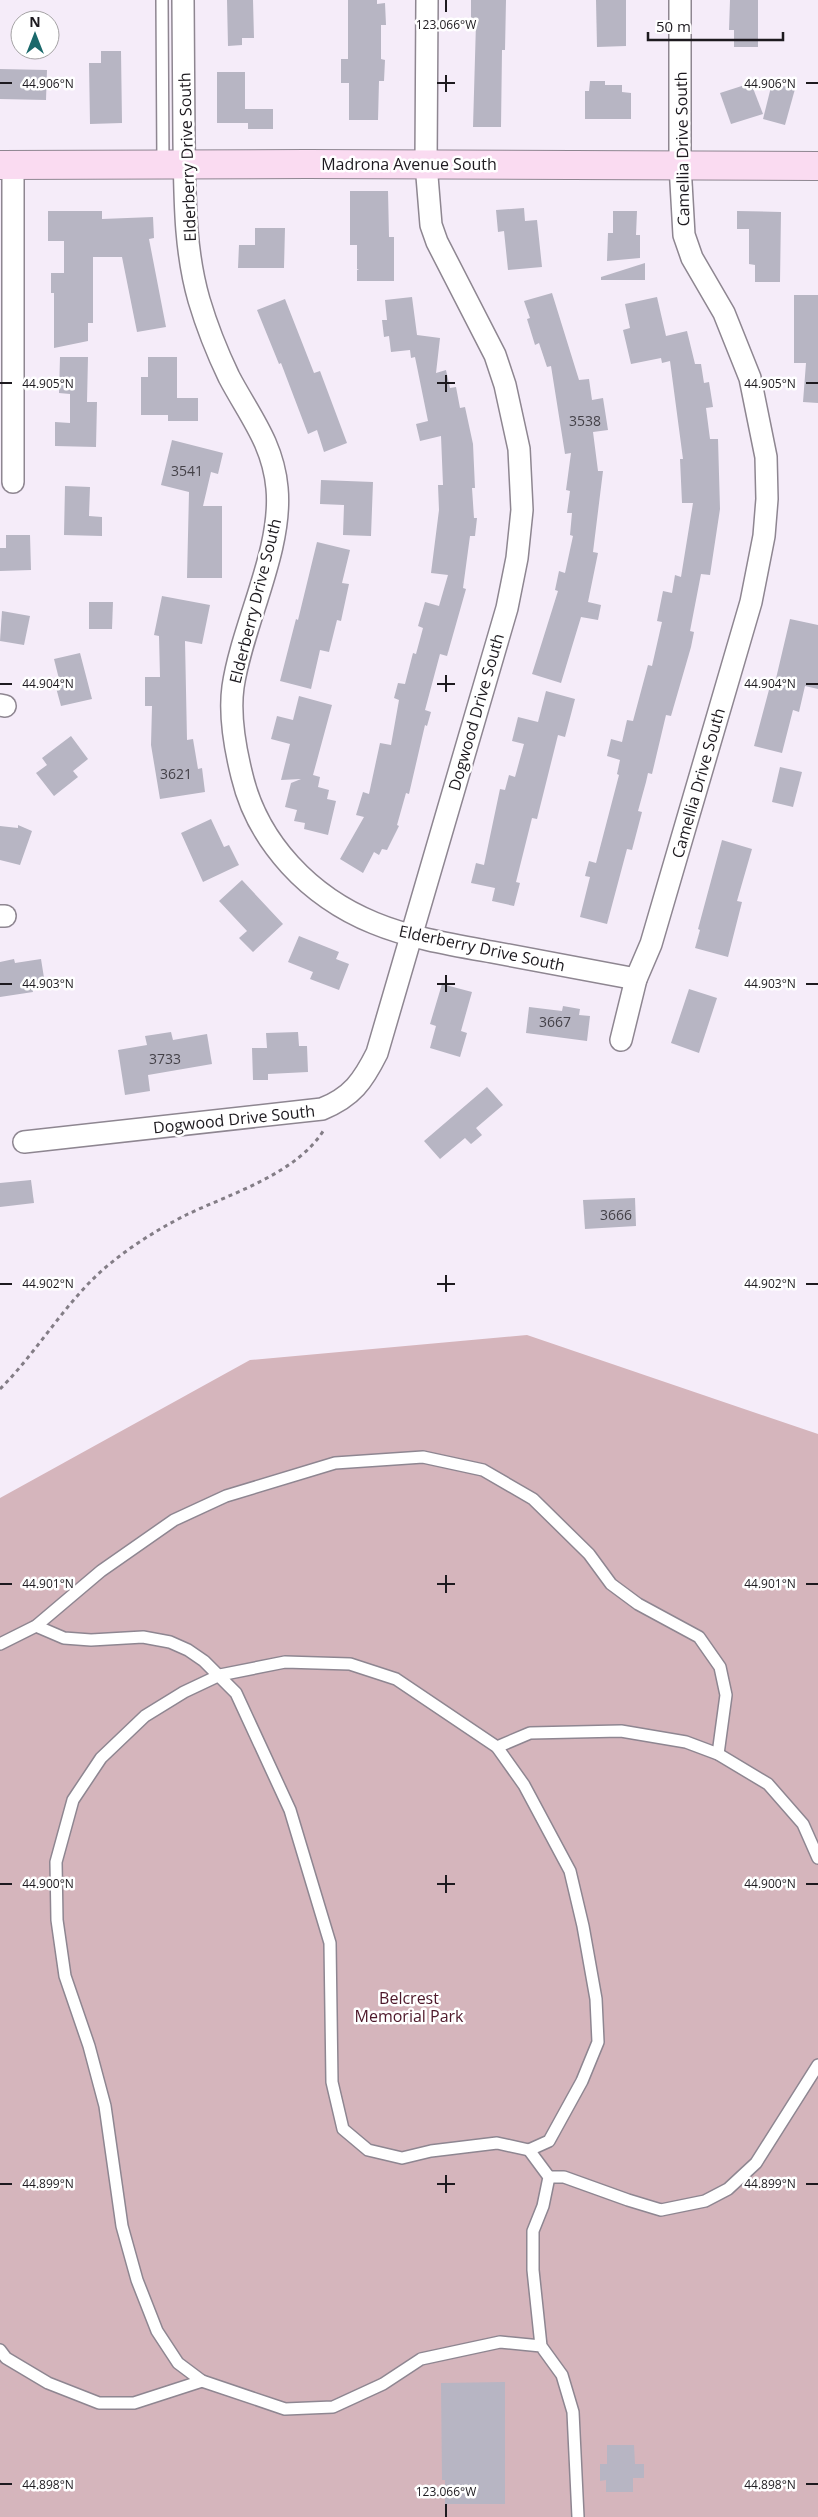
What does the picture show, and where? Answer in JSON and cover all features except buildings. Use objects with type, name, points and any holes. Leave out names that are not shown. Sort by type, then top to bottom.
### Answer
[{"type":"main road","name":"Madrona Avenue South","points":[[6,166],[426,164],[818,166]]},
{"type":"street","name":"Elderberry Drive South","points":[[183,0],[174,165],[186,218],[198,297],[212,341],[231,380],[265,437],[277,488],[277,512],[273,537],[233,690],[234,733],[246,796],[263,830],[280,855],[309,883],[337,904],[374,923],[411,935],[462,947],[636,979]]},
{"type":"street","name":"Dogwood Drive South","points":[[24,1142],[322,1109],[341,1102],[366,1076],[377,1053],[507,608],[517,558],[522,510],[519,449],[505,386],[495,355],[437,242],[431,225],[426,164],[427,0]]},
{"type":"street","name":"Camellia Drive South","points":[[621,1040],[636,979],[651,944],[751,602],[764,536],[767,499],[766,457],[750,378],[724,313],[692,258],[684,235],[680,165],[680,0]]},
{"type":"street","points":[[6,166],[13,482]]},
{"type":"lane","points":[[162,0],[174,165]]},
{"type":"lane","points":[[0,1644],[36,1626],[101,1571],[174,1520],[226,1496],[335,1463],[423,1457],[483,1470],[533,1499],[589,1554],[612,1584],[638,1604],[699,1637],[720,1667],[726,1695],[718,1754]]},
{"type":"lane","points":[[36,1626],[64,1638],[91,1640],[143,1637],[170,1642],[188,1650],[220,1675],[236,1693],[290,1810],[330,1943],[332,2082],[343,2129],[368,2150],[402,2158],[431,2151],[496,2143],[528,2150],[549,2141],[582,2081],[598,2042],[596,1999],[583,1926],[570,1871],[524,1785],[496,1746],[396,1679],[350,1664],[285,1662],[220,1675],[184,1692],[145,1716],[101,1758],[73,1800],[56,1862],[57,1920],[65,1976],[89,2046],[105,2106],[122,2226],[137,2280],[157,2330],[178,2363],[202,2381],[285,2409],[333,2407],[383,2384],[421,2359],[500,2342],[541,2346]]},
{"type":"lane","points":[[496,1746],[530,1733],[621,1731],[686,1742],[718,1754],[768,1784],[803,1824],[818,1858]]},
{"type":"lane","points":[[549,2178],[564,2177],[661,2210],[705,2202],[728,2189],[756,2163],[818,2065]]},
{"type":"lane","points":[[528,2150],[549,2178],[544,2206],[533,2231],[533,2270],[541,2346],[562,2375],[573,2412],[578,2517]]},
{"type":"lane","points":[[0,2350],[6,2358],[48,2383],[99,2404],[134,2404],[202,2381]]},
{"type":"path","points":[[0,1390],[21,1368],[91,1281],[139,1242],[154,1233],[185,1216],[278,1172],[317,1142],[341,1102]]},
{"type":"green space","name":"Belcrest Memorial Park","points":[[527,1335],[818,1434],[818,2517],[0,2517],[0,1498],[250,1360]]}]
